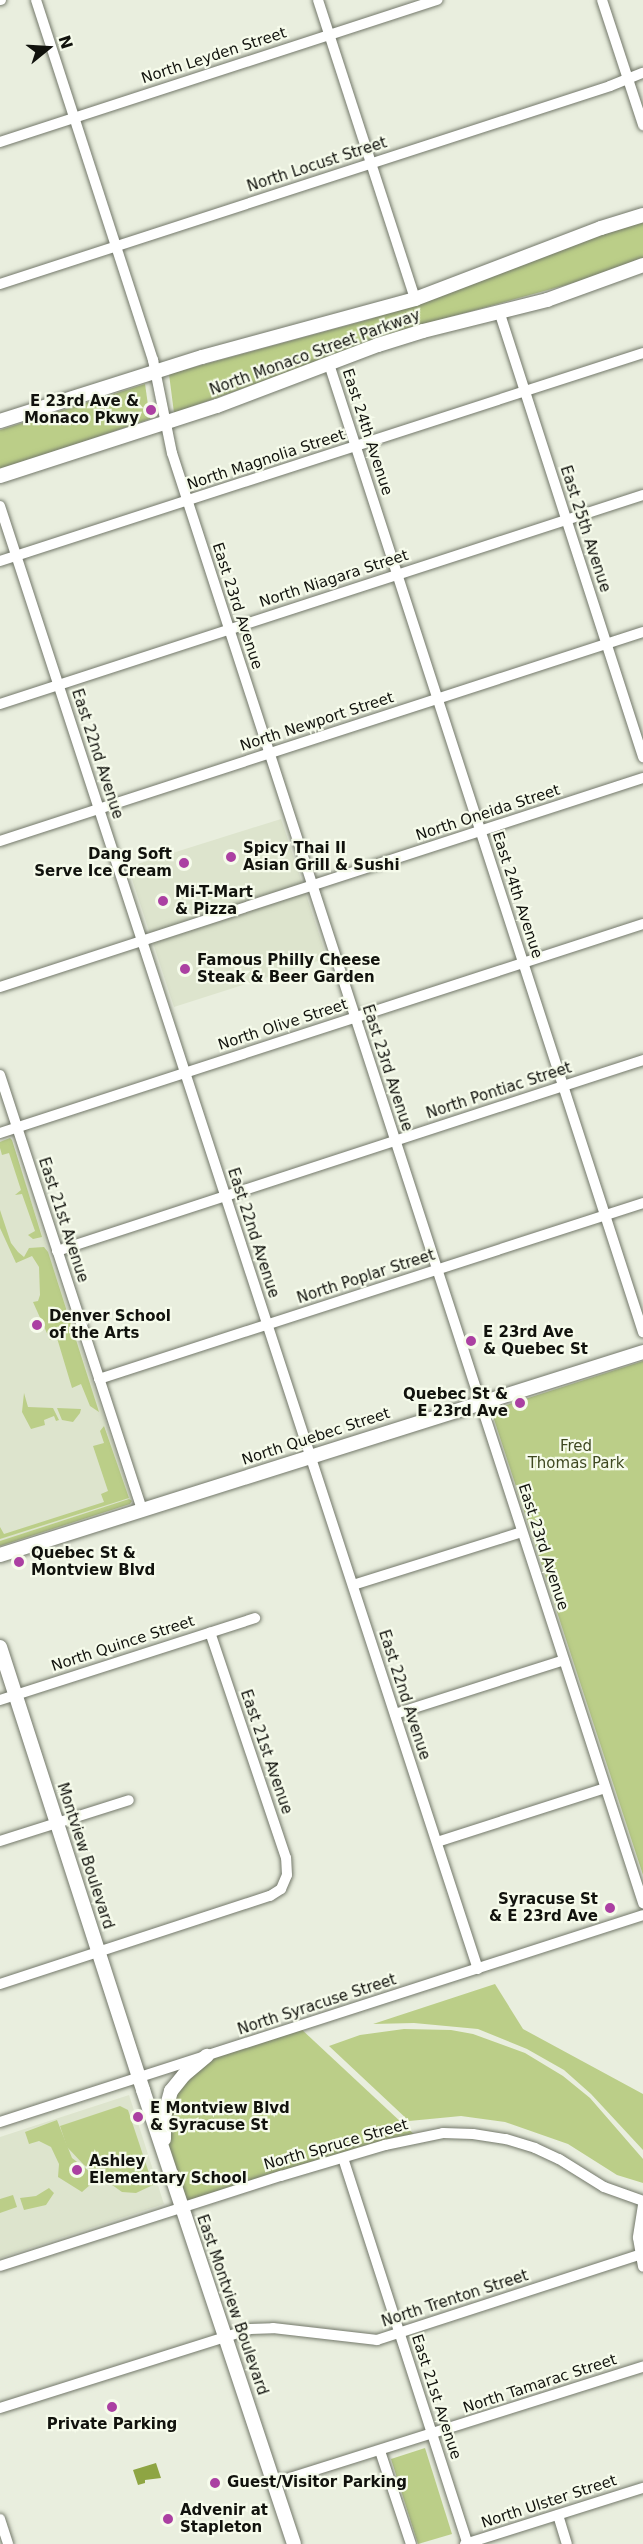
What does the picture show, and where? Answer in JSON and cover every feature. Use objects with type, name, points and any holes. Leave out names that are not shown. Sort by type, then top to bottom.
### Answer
[{"type":"main road","name":"North Monaco Street Parkway","points":[[0,422],[156,371],[415,298],[601,228],[643,215]]},
{"type":"main road","name":"North Monaco Street Parkway","points":[[0,476],[164,423],[423,331],[547,300],[643,265]]},
{"type":"main road","name":"North Quebec Street","points":[[0,1555],[643,1352]]},
{"type":"main road","name":"Montview Boulevard","points":[[0,1647],[139,2076]]},
{"type":"main road","points":[[164,2153],[164,2117],[171,2091],[184,2075],[207,2056]]},
{"type":"main road","name":"East Montview Boulevard","points":[[139,2076],[294,2544]]},
{"type":"street","name":"East 23rd Avenue","points":[[36,0],[156,371],[164,423],[187,501],[643,1903]]},
{"type":"street","points":[[318,0],[415,298]]},
{"type":"street","name":"North Leyden Street","points":[[0,142],[438,0]]},
{"type":"street","points":[[602,0],[643,125]]},
{"type":"street","name":"North Locust Street","points":[[0,284],[643,73]]},
{"type":"street","name":"East 25th Avenue","points":[[499,311],[643,757]]},
{"type":"street","name":"North Magnolia Street","points":[[0,561],[643,353]]},
{"type":"street","name":"East 24th Avenue","points":[[329,364],[643,1332]]},
{"type":"street","name":"North Niagara Street","points":[[0,704],[643,495]]},
{"type":"street","name":"East 22nd Avenue","points":[[0,506],[478,1969]]},
{"type":"street","name":"North Newport Street","points":[[0,841],[643,632]]},
{"type":"street","name":"North Oneida Street","points":[[0,987],[643,778]]},
{"type":"street","name":"North Olive Street","points":[[0,1133],[643,924]]},
{"type":"street","name":"North Pontiac Street","points":[[57,1251],[643,1060]]},
{"type":"street","name":"East 21st Avenue","points":[[0,1075],[142,1510]]},
{"type":"street","name":"North Poplar Street","points":[[99,1379],[643,1203]]},
{"type":"street","points":[[353,1585],[522,1532]]},
{"type":"street","name":"North Quince Street","points":[[0,1700],[255,1618]]},
{"type":"street","name":"East 21st Avenue","points":[[98,1952],[270,1896],[281,1889],[285,1882],[288,1867],[286,1858],[210,1632]]},
{"type":"street","points":[[395,1714],[564,1660]]},
{"type":"street","points":[[437,1842],[606,1788]]},
{"type":"street","points":[[0,1841],[129,1800]]},
{"type":"street","name":"North Syracuse Street","points":[[0,2122],[643,1915]]},
{"type":"street","points":[[0,1984],[98,1952]]},
{"type":"street","name":"North Spruce Street","points":[[0,2266],[182,2206],[417,2137],[443,2133],[473,2134],[506,2139],[535,2148],[559,2159],[604,2187],[643,2203]]},
{"type":"street","name":"East 21st Avenue","points":[[343,2158],[466,2544]]},
{"type":"street","points":[[643,2203],[638,2238],[639,2255],[643,2267]]},
{"type":"street","name":"North Trenton Street","points":[[0,2408],[226,2336],[273,2328],[362,2341],[377,2340],[639,2255]]},
{"type":"street","name":"North Tamarac Street","points":[[274,2483],[643,2367]]},
{"type":"street","points":[[380,2451],[411,2544]]},
{"type":"street","name":"North Ulster Street","points":[[466,2544],[643,2488]]},
{"type":"street","points":[[558,2515],[567,2544]]},
{"type":"street","points":[[0,2519],[8,2544]]},
{"type":"shaded area","points":[[281,819],[327,958],[174,1007],[128,867]]},
{"type":"shaded area","name":"Denver School of the Arts","points":[[11,1138],[132,1501],[0,1546],[0,1141]]},
{"type":"shaded area","name":"Ashley Elementary School","points":[[129,2095],[164,2204],[0,2258],[0,2137]]},
{"type":"shaded area","points":[[156,2463],[161,2478],[145,2480],[145,2483],[138,2485],[133,2470]]},
{"type":"green space","points":[[643,222],[643,258],[606,274],[421,325],[174,413],[169,374],[371,319],[461,287],[562,247]]},
{"type":"green space","points":[[145,384],[150,419],[0,470],[0,430]]},
{"type":"green space","points":[[10,1138],[42,1237],[33,1239],[28,1235],[35,1231],[22,1194],[15,1195],[21,1190],[9,1153],[2,1155],[0,1142]]},
{"type":"green space","points":[[0,1210],[11,1243],[18,1252],[24,1257],[29,1248],[44,1247],[48,1252],[99,1412],[90,1406],[81,1384],[72,1388],[57,1338],[50,1340],[33,1302],[38,1301],[40,1295],[39,1267],[32,1256],[16,1263],[0,1228]]},
{"type":"green space","name":"Fred Thomas Park","points":[[643,1361],[643,1875],[491,1410]]},
{"type":"green space","points":[[24,1393],[28,1407],[53,1408],[59,1420],[56,1421],[54,1416],[44,1420],[45,1425],[31,1429],[22,1412]]},
{"type":"green space","points":[[57,1408],[81,1409],[73,1422],[62,1420]]},
{"type":"green space","points":[[104,1426],[129,1498],[0,1539],[0,1527],[4,1534],[104,1502],[101,1494],[108,1491],[93,1446],[104,1443],[100,1431]]},
{"type":"green space","points":[[129,1499],[132,1501],[130,1504],[0,1546],[0,1541]]},
{"type":"green space","points":[[495,1984],[523,2029],[643,2094],[643,2150],[591,2094],[564,2070],[527,2049],[478,2029],[414,2023],[373,2024]]},
{"type":"green space","points":[[299,2027],[417,2137],[182,2206],[164,2153],[166,2105],[207,2056]]},
{"type":"green space","points":[[404,2029],[451,2030],[473,2034],[525,2053],[563,2076],[590,2098],[643,2159],[643,2183],[617,2175],[568,2144],[505,2122],[461,2116],[409,2121],[329,2046],[360,2035]]},
{"type":"green space","points":[[120,2106],[128,2110],[153,2185],[136,2193],[122,2192],[84,2165],[67,2147],[60,2126]]},
{"type":"green space","points":[[57,2120],[72,2158],[98,2178],[82,2192],[58,2177],[59,2164],[51,2147],[39,2141],[29,2144],[25,2132]]},
{"type":"green space","points":[[49,2188],[54,2193],[46,2205],[24,2210],[20,2198],[36,2196]]},
{"type":"green space","points":[[13,2195],[17,2207],[0,2213],[0,2199]]},
{"type":"green space","points":[[425,2448],[452,2534],[418,2544],[391,2459]]},
{"type":"place","name":"E 23rd Ave & Monaco Pkwy","points":[[151,410]]},
{"type":"place","name":"Spicy Thai II Asian Grill & Sushi","points":[[231,857]]},
{"type":"place","name":"Dang Soft Serve Ice Cream","points":[[184,863]]},
{"type":"place","name":"Mi-T-Mart & Pizza","points":[[163,901]]},
{"type":"place","name":"Famous Philly Cheese Steak & Beer Garden","points":[[185,969]]},
{"type":"place","name":"Denver School of the Arts","points":[[37,1325]]},
{"type":"place","name":"E 23rd Ave & Quebec St","points":[[471,1341]]},
{"type":"place","name":"Quebec St & E 23rd Ave","points":[[520,1403]]},
{"type":"place","name":"Quebec St & Montview Blvd","points":[[19,1562]]},
{"type":"place","name":"Syracuse St & E 23rd Ave","points":[[610,1908]]},
{"type":"place","name":"E Montview Blvd & Syracuse St","points":[[138,2117]]},
{"type":"place","name":"Ashley Elementary School","points":[[77,2170]]},
{"type":"place","name":"Private Parking","points":[[112,2407]]},
{"type":"place","name":"Guest/Visitor Parking","points":[[215,2483]]},
{"type":"place","name":"Advenir at Stapleton","points":[[168,2519]]}]
